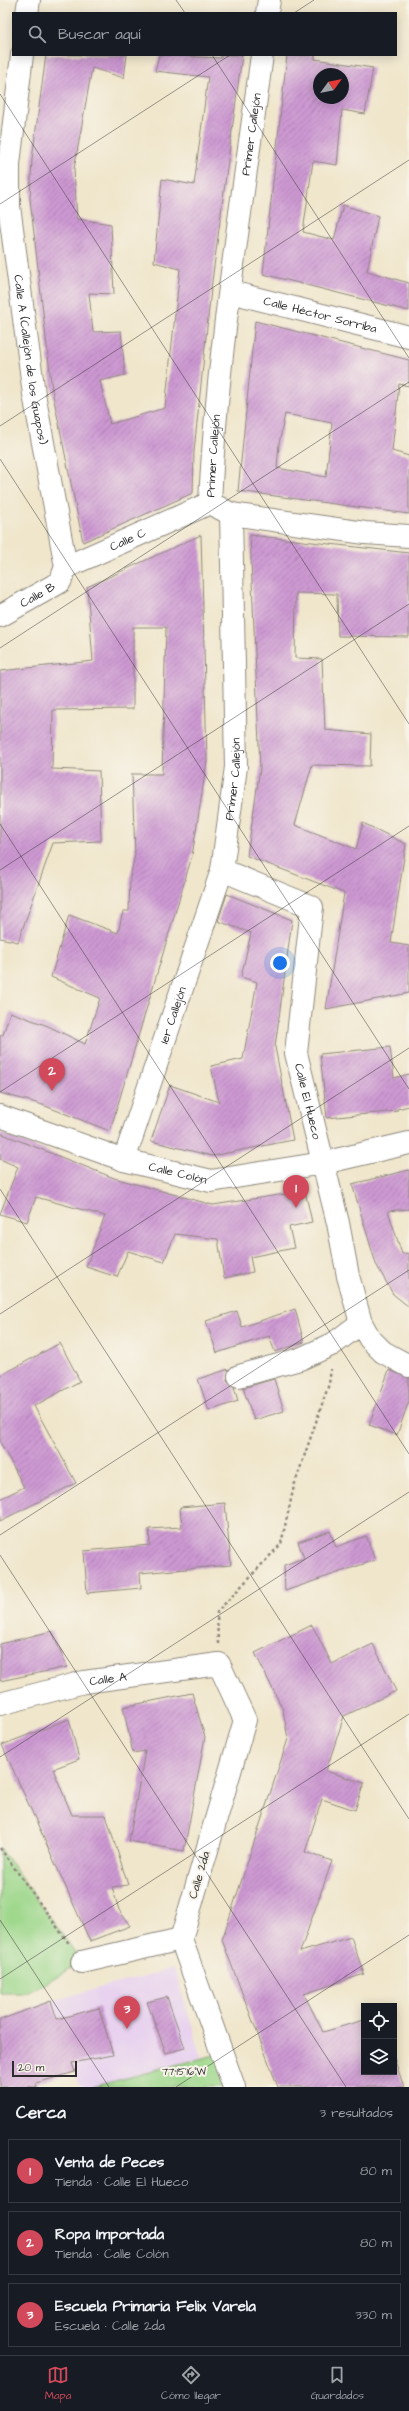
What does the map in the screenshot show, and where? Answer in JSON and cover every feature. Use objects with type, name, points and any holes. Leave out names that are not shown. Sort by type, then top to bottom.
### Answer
[{"type":"street","points":[[27,12],[29,0]]},
{"type":"street","points":[[267,12],[269,0]]},
{"type":"street","name":"Calle A (Callejón de los Guapos)","points":[[22,56],[4,170],[34,394],[66,566]]},
{"type":"street","name":"Primer Callejón","points":[[222,870],[236,767],[231,514],[210,503],[212,455],[231,292],[262,56]]},
{"type":"street","name":"Calle Héctor Sorriba","points":[[231,292],[409,338]]},
{"type":"street","name":"Calle C","points":[[66,566],[210,503]]},
{"type":"street","points":[[231,514],[364,533],[409,536]]},
{"type":"street","name":"Calle B","points":[[0,616],[60,582],[66,566]]},
{"type":"street","name":"1er Callejón","points":[[124,1160],[222,870]]},
{"type":"street","name":"Calle El Hueco","points":[[222,870],[312,907],[296,1053],[338,1223],[348,1276],[361,1323],[370,1339],[383,1352],[409,1366]]},
{"type":"street","name":"Calle Colón","points":[[0,1116],[124,1160],[211,1181],[323,1163],[409,1143]]},
{"type":"street","points":[[239,1376],[300,1359],[333,1344],[361,1323]]},
{"type":"street","name":"Calle A","points":[[0,1704],[84,1682],[219,1664]]},
{"type":"street","name":"Calle 2da","points":[[181,1939],[245,1720],[219,1664]]},
{"type":"street","points":[[82,1962],[181,1939],[234,2087]]},
{"type":"path","points":[[219,1664],[217,1612],[281,1544],[294,1486],[329,1384],[333,1344]]},
{"type":"path","points":[[0,1848],[82,1962]]},
{"type":"shaded area","points":[[174,1968],[202,2057],[91,2087],[80,2087],[51,2001]]},
{"type":"green space","points":[[0,1848],[82,1962],[27,1993],[0,1993]]},
{"type":"green space","points":[[222,2053],[234,2087],[92,2087]]},
{"type":"building","points":[[46,56],[127,56],[124,78],[92,68],[74,169],[77,219],[111,224],[114,294],[89,293],[93,332],[121,331],[125,375],[100,381],[110,424],[165,408],[180,269],[154,262],[162,179],[194,185],[208,77],[155,71],[159,56],[221,58],[221,56],[242,56],[211,289],[194,451],[193,493],[83,542],[52,390],[30,199],[32,159]]},
{"type":"building","points":[[287,56],[315,56],[315,59],[373,68],[365,114],[342,110],[337,165],[313,161],[303,232],[334,240],[343,205],[378,216],[367,271],[409,283],[409,311],[263,274]]},
{"type":"building","points":[[255,321],[409,360],[409,386],[399,384],[392,451],[409,456],[409,514],[238,491]],"holes":[[[285,414],[332,423],[326,477],[277,468],[279,444]]]},
{"type":"building","points":[[201,535],[207,761],[192,856],[110,1131],[40,1104],[0,1093],[0,1035],[3,1035],[10,1012],[48,1026],[85,1044],[100,998],[51,977],[69,915],[118,933],[123,911],[129,911],[130,877],[135,855],[132,774],[162,774],[166,627],[133,627],[133,709],[53,710],[52,769],[99,771],[101,841],[53,843],[18,942],[0,938],[0,671],[93,661],[87,587]]},
{"type":"building","points":[[250,535],[409,553],[409,637],[338,636],[337,594],[296,593],[295,658],[322,659],[325,730],[371,734],[370,766],[312,765],[295,825],[356,849],[363,823],[406,844],[391,943],[409,946],[409,993],[326,1009],[344,893],[247,856],[260,768]]},
{"type":"building","points":[[227,894],[292,920],[275,1047],[293,1140],[212,1156],[151,1141],[170,1085],[219,1102],[211,1066],[243,1059],[257,982],[241,977],[251,933],[218,921]]},
{"type":"building","points":[[390,1047],[394,1078],[409,1074],[409,1106],[397,1109],[397,1111],[327,1118],[320,1054]]},
{"type":"building","points":[[0,1133],[114,1178],[213,1205],[305,1191],[312,1222],[289,1227],[294,1248],[250,1257],[253,1272],[224,1278],[218,1239],[175,1234],[164,1262],[128,1251],[117,1277],[86,1267],[105,1216],[36,1197],[27,1222],[0,1214],[18,1167],[0,1159]]},
{"type":"building","points":[[409,1170],[409,1209],[388,1211],[402,1254],[409,1253],[409,1307],[393,1294],[376,1264],[352,1184]]},
{"type":"building","points":[[295,1309],[304,1342],[275,1352],[269,1336],[217,1353],[206,1321],[237,1311],[242,1327]]},
{"type":"building","points":[[60,1343],[80,1381],[34,1406],[76,1483],[0,1521],[0,1499],[24,1487],[0,1442],[0,1376]]},
{"type":"building","points":[[229,1369],[227,1380],[234,1387],[238,1401],[209,1411],[198,1379]]},
{"type":"building","points":[[389,1370],[409,1378],[409,1401],[397,1435],[369,1425]]},
{"type":"building","points":[[274,1379],[284,1411],[254,1420],[243,1388]]},
{"type":"building","points":[[225,1503],[231,1565],[140,1573],[141,1588],[87,1593],[84,1551],[150,1545],[149,1529],[182,1527],[180,1507]]},
{"type":"building","points":[[330,1531],[336,1547],[366,1536],[375,1560],[285,1591],[284,1565],[304,1558],[298,1542]]},
{"type":"building","points":[[312,1625],[332,1664],[373,1644],[396,1691],[344,1716],[326,1771],[364,1783],[355,1810],[322,1799],[305,1852],[332,1861],[300,1952],[351,1937],[364,1974],[304,1994],[323,2032],[361,2021],[361,2075],[397,2075],[397,2067],[404,2087],[278,2087],[222,1940],[288,1739],[283,1710],[255,1653]]},
{"type":"building","points":[[52,1631],[67,1667],[0,1681],[0,1644]]},
{"type":"building","points":[[192,1693],[205,1737],[184,1851],[129,1841],[145,1751],[133,1753],[123,1707]]},
{"type":"building","points":[[69,1719],[79,1759],[53,1769],[72,1815],[106,1815],[128,1885],[112,1887],[119,1910],[130,1926],[90,1941],[2,1745]]},
{"type":"building","points":[[167,1997],[185,2048],[166,2053],[147,2002]]},
{"type":"building","points":[[51,2001],[57,2019],[99,2008],[113,2055],[72,2063],[75,2072],[36,2083],[37,2087],[0,2087],[0,2020]]},
{"type":"place","name":"Ropa Importada","points":[[52,1091]]},
{"type":"place","name":"Venta de Peces","points":[[296,1208]]},
{"type":"place","name":"Escuela Primaria Felix Varela","points":[[127,2029]]}]
